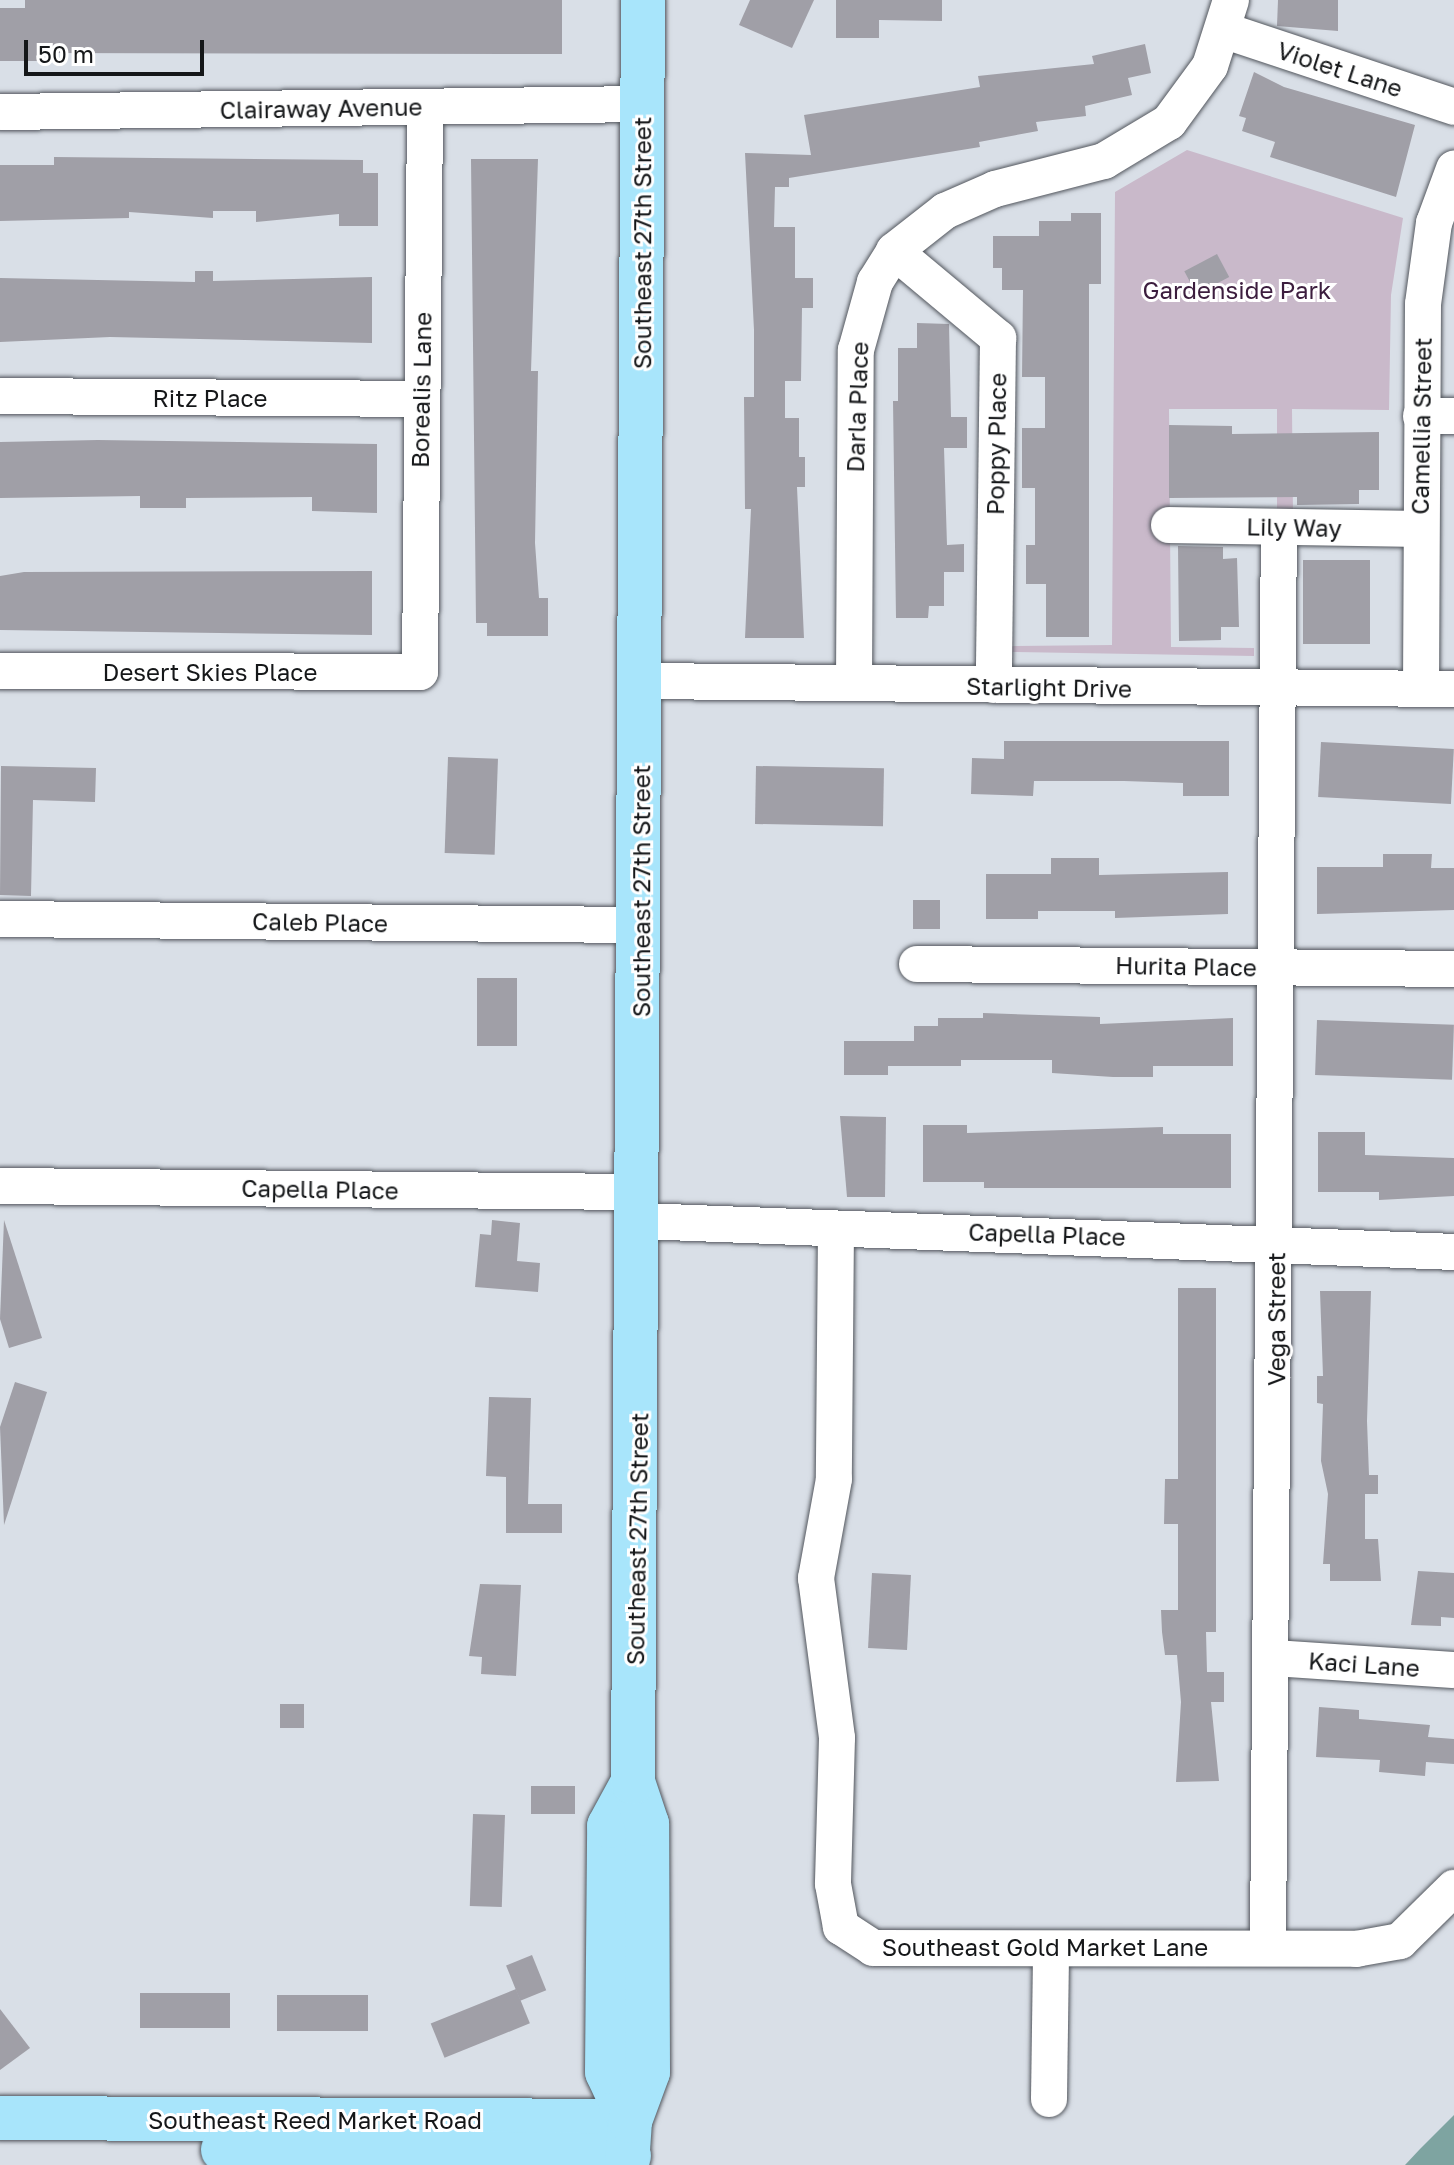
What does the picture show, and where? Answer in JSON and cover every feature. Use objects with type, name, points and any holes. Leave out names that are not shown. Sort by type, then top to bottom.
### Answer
[{"type":"main road","name":"Southeast 27th Street","points":[[629,2152],[648,2072],[647,1824],[633,1782],[643,681],[643,0]]},
{"type":"main road","name":"Southeast Reed Market Road","points":[[0,2118],[629,2152]]},
{"type":"main road","name":"Southeast Reed Market Road","points":[[0,2144],[629,2152]]},
{"type":"street","name":"Violet Lane","points":[[1228,16],[1454,107]]},
{"type":"street","name":"Darla Place","points":[[854,683],[856,350],[875,282],[894,251],[945,211],[982,195],[1104,161],[1137,145],[1188,102],[1228,16]]},
{"type":"street","name":"Clairaway Avenue","points":[[0,112],[642,104]]},
{"type":"street","name":"Borealis Lane","points":[[420,672],[420,399],[425,107]]},
{"type":"street","name":"Camellia Street","points":[[1437,688],[1420,529],[1437,416],[1428,256],[1454,169]]},
{"type":"street","name":"Poppy Place","points":[[894,251],[998,338],[994,685]]},
{"type":"street","name":"Ritz Place","points":[[0,396],[420,399]]},
{"type":"street","name":"Lily Way","points":[[1169,525],[1420,529]]},
{"type":"street","name":"Vega Street","points":[[1268,1947],[1277,1247],[1275,967],[1280,691],[1279,527]]},
{"type":"street","name":"Desert Skies Place","points":[[0,671],[420,672]]},
{"type":"street","name":"Starlight Drive","points":[[643,681],[1280,691],[1437,688]]},
{"type":"street","name":"Caleb Place","points":[[0,919],[639,925]]},
{"type":"street","name":"Hurita Place","points":[[917,964],[1454,969]]},
{"type":"street","name":"Capella Place","points":[[0,1186],[640,1207],[836,1229],[1454,1252]]},
{"type":"street","name":"Southeast Gold Market Lane","points":[[836,1229],[834,1479],[816,1578],[837,1738],[833,1884],[841,1927],[873,1948],[1051,1951],[1268,1947],[1356,1949],[1400,1941],[1454,1888]]},
{"type":"street","name":"Kaci Lane","points":[[1273,1658],[1454,1670]]},
{"type":"street","points":[[1049,2099],[1051,1951]]},
{"type":"green space","name":"Gardenside Park","points":[[1187,150],[1403,218],[1391,295],[1389,410],[1292,409],[1293,516],[1277,516],[1277,409],[1169,409],[1171,647],[1254,648],[1254,656],[1012,652],[1012,646],[1112,645],[1115,192]]},
{"type":"shaded area","points":[[1454,2115],[1454,2165],[1405,2165],[1420,2149]]},
{"type":"building","points":[[25,0],[562,0],[562,54],[42,53],[42,61],[0,61],[0,8],[25,8]]},
{"type":"building","points":[[750,0],[814,0],[792,48],[739,25]]},
{"type":"building","points":[[836,0],[942,0],[942,21],[879,20],[879,38],[836,38]]},
{"type":"building","points":[[1278,0],[1338,0],[1338,31],[1277,26]]},
{"type":"building","points":[[1145,44],[1151,73],[1128,78],[1132,95],[1085,106],[1086,116],[1036,122],[1038,131],[979,142],[980,147],[789,178],[789,187],[775,187],[774,227],[795,227],[795,278],[813,278],[813,308],[802,308],[801,381],[785,381],[785,418],[799,418],[799,457],[805,457],[805,487],[797,487],[804,638],[745,638],[751,509],[745,509],[744,397],[754,397],[754,330],[745,153],[811,155],[804,115],[980,87],[978,76],[1094,64],[1092,56]]},
{"type":"building","points":[[1254,72],[1284,87],[1415,125],[1396,197],[1270,157],[1275,142],[1242,131],[1246,118],[1239,116]]},
{"type":"building","points":[[54,157],[363,160],[363,173],[378,173],[378,226],[339,226],[339,214],[256,222],[256,211],[213,211],[213,218],[129,212],[129,218],[0,221],[0,165],[54,165]]},
{"type":"building","points":[[471,159],[538,159],[531,371],[538,371],[535,543],[539,598],[548,598],[548,636],[487,636],[487,623],[476,623]]},
{"type":"building","points":[[1071,213],[1101,213],[1101,284],[1089,284],[1089,637],[1046,637],[1046,584],[1026,584],[1026,545],[1035,545],[1035,488],[1022,488],[1022,428],[1045,428],[1045,377],[1022,377],[1023,290],[1002,290],[1002,268],[993,268],[993,236],[1039,236],[1039,221],[1071,221]]},
{"type":"building","points":[[1217,254],[1229,277],[1197,294],[1184,271]]},
{"type":"building","points":[[195,271],[213,271],[213,281],[372,277],[372,343],[110,337],[0,342],[0,278],[195,282]]},
{"type":"building","points":[[917,323],[949,324],[951,417],[967,417],[967,448],[944,448],[947,545],[964,544],[964,572],[944,572],[944,606],[929,606],[928,618],[896,618],[893,401],[898,401],[898,348],[917,348]]},
{"type":"building","points":[[1169,425],[1232,426],[1232,434],[1379,432],[1379,490],[1359,490],[1359,504],[1297,505],[1297,497],[1169,498]]},
{"type":"building","points":[[98,440],[377,444],[377,513],[312,511],[312,497],[186,498],[186,508],[140,508],[140,496],[0,498],[0,442]]},
{"type":"building","points":[[1178,546],[1223,547],[1223,559],[1237,558],[1239,627],[1221,627],[1221,640],[1179,641]]},
{"type":"building","points":[[1303,560],[1370,560],[1370,644],[1303,644]]},
{"type":"building","points":[[372,571],[372,635],[0,630],[0,576],[24,572]]},
{"type":"building","points":[[1004,741],[1229,741],[1229,796],[1183,796],[1183,783],[1124,781],[1034,781],[1033,796],[971,794],[972,758],[1004,759]]},
{"type":"building","points":[[1321,742],[1454,749],[1451,804],[1318,797]]},
{"type":"building","points":[[448,757],[498,759],[495,855],[445,853]]},
{"type":"building","points":[[1,766],[96,768],[95,802],[33,800],[31,896],[0,895]]},
{"type":"building","points":[[756,766],[884,768],[883,826],[755,824]]},
{"type":"building","points":[[1383,854],[1432,854],[1431,868],[1454,868],[1454,910],[1317,914],[1317,867],[1383,867]]},
{"type":"building","points":[[1051,858],[1099,858],[1099,875],[1228,872],[1228,914],[1115,918],[1115,911],[1038,911],[1038,919],[986,919],[986,874],[1051,874]]},
{"type":"building","points":[[913,900],[940,900],[940,929],[913,929]]},
{"type":"building","points":[[477,978],[517,978],[517,1046],[477,1046]]},
{"type":"building","points":[[983,1013],[1100,1017],[1100,1024],[1233,1018],[1233,1066],[1153,1066],[1153,1077],[1113,1077],[1052,1073],[1052,1060],[961,1060],[961,1066],[888,1066],[888,1075],[844,1075],[844,1041],[914,1041],[914,1026],[938,1026],[938,1018],[983,1018]]},
{"type":"building","points":[[1317,1020],[1454,1025],[1452,1080],[1315,1075]]},
{"type":"building","points":[[840,1116],[886,1117],[885,1197],[847,1197]]},
{"type":"building","points":[[923,1125],[967,1125],[967,1133],[1163,1127],[1163,1134],[1231,1134],[1231,1188],[984,1188],[984,1182],[923,1182]]},
{"type":"building","points":[[1318,1132],[1365,1132],[1365,1155],[1454,1158],[1454,1196],[1379,1200],[1379,1192],[1318,1192]]},
{"type":"building","points":[[4,1220],[42,1338],[9,1348],[0,1319]]},
{"type":"building","points":[[492,1220],[520,1223],[517,1261],[540,1263],[538,1292],[475,1287],[480,1234],[491,1235]]},
{"type":"building","points":[[1178,1288],[1216,1288],[1216,1632],[1206,1632],[1207,1672],[1224,1672],[1224,1702],[1211,1702],[1219,1781],[1176,1782],[1181,1702],[1177,1655],[1165,1655],[1162,1632],[1161,1610],[1178,1610],[1178,1524],[1164,1524],[1165,1479],[1178,1479]]},
{"type":"building","points":[[1320,1291],[1371,1291],[1367,1421],[1369,1475],[1378,1475],[1378,1494],[1365,1494],[1365,1539],[1378,1539],[1381,1581],[1330,1581],[1330,1564],[1323,1564],[1328,1494],[1321,1461],[1323,1404],[1317,1403],[1317,1376],[1323,1376]]},
{"type":"building","points":[[15,1382],[47,1392],[4,1525],[0,1427]]},
{"type":"building","points":[[489,1397],[531,1398],[528,1504],[562,1504],[562,1533],[506,1533],[506,1477],[486,1476]]},
{"type":"building","points":[[1418,1571],[1454,1573],[1454,1618],[1441,1617],[1441,1626],[1411,1625]]},
{"type":"building","points":[[872,1573],[911,1575],[907,1650],[868,1648]]},
{"type":"building","points":[[480,1584],[521,1585],[516,1676],[481,1674],[482,1657],[469,1656]]},
{"type":"building","points":[[280,1704],[304,1704],[304,1728],[280,1728]]},
{"type":"building","points":[[1319,1707],[1359,1710],[1359,1719],[1430,1725],[1428,1737],[1454,1739],[1454,1764],[1426,1762],[1425,1776],[1379,1772],[1380,1760],[1316,1757]]},
{"type":"building","points":[[531,1786],[575,1786],[575,1814],[531,1814]]},
{"type":"building","points":[[473,1814],[505,1815],[502,1907],[470,1906]]},
{"type":"building","points":[[532,1955],[546,1990],[520,2001],[506,1965]]},
{"type":"building","points":[[516,1989],[530,2023],[445,2058],[431,2023]]},
{"type":"building","points":[[140,1993],[230,1993],[230,2028],[140,2028]]},
{"type":"building","points":[[277,1995],[368,1995],[368,2031],[277,2031]]},
{"type":"building","points":[[0,2009],[30,2048],[0,2070]]}]
